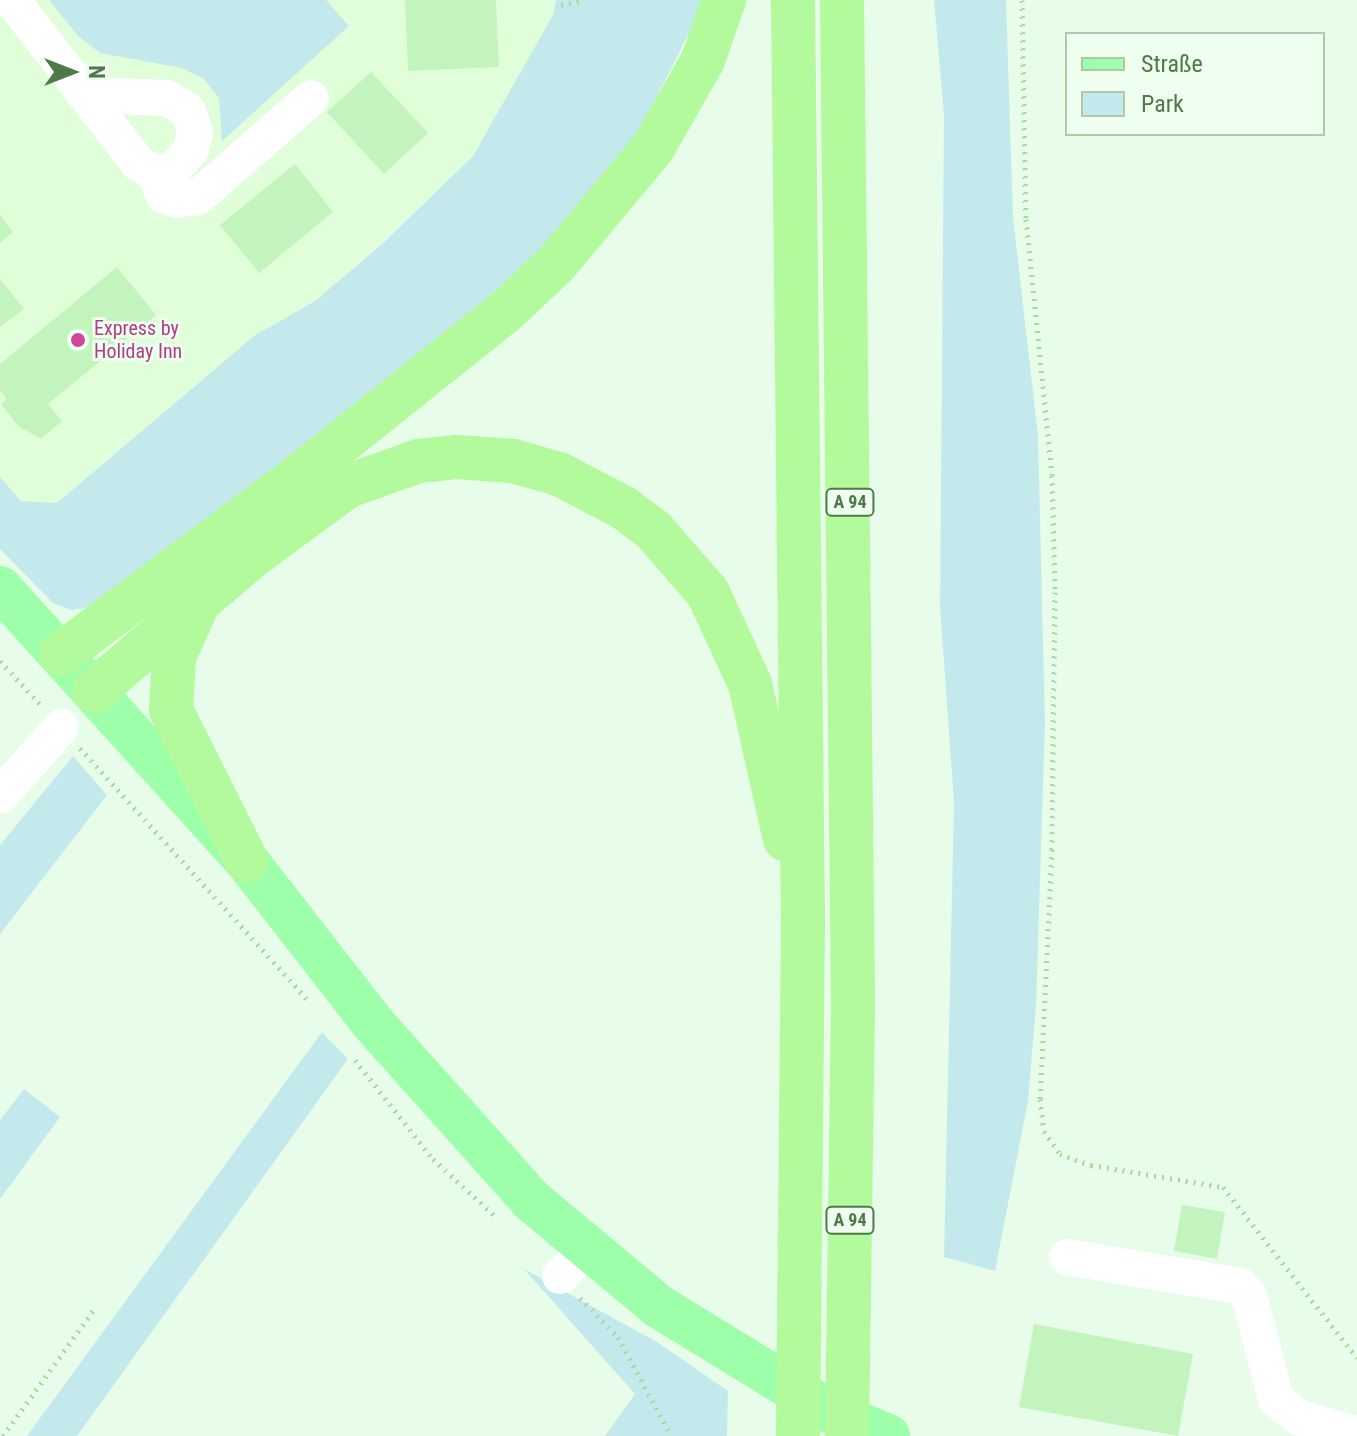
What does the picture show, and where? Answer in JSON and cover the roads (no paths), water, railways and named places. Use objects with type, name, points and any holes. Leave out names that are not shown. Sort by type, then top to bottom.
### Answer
[{"type":"highway","points":[[61,654],[303,473],[505,312],[556,264],[629,182],[660,137],[703,60],[724,0]]},
{"type":"highway","name":"A 94","points":[[793,0],[803,920],[798,1436]]},
{"type":"highway","name":"A 94","points":[[842,0],[853,988],[847,1436]]},
{"type":"highway","points":[[94,691],[312,508],[385,470],[419,461],[490,457],[547,470],[593,490],[654,531],[684,562],[731,636],[750,684],[803,920]]},
{"type":"highway","points":[[201,599],[174,657],[171,710],[246,860]]},
{"type":"main road","points":[[0,588],[246,860],[372,1022],[471,1136],[573,1264],[658,1306],[831,1412],[888,1436]]},
{"type":"street","points":[[12,0],[138,163],[155,173],[163,195],[176,200],[198,197],[311,98]]},
{"type":"street","points":[[88,95],[168,98],[188,111],[195,132],[191,150],[174,169],[155,173]]},
{"type":"street","points":[[0,796],[61,727]]},
{"type":"street","points":[[1067,1257],[1240,1286],[1249,1296],[1276,1400],[1301,1418],[1357,1435]]},
{"type":"place","name":"Express by Holiday Inn","points":[[78,340]]}]
